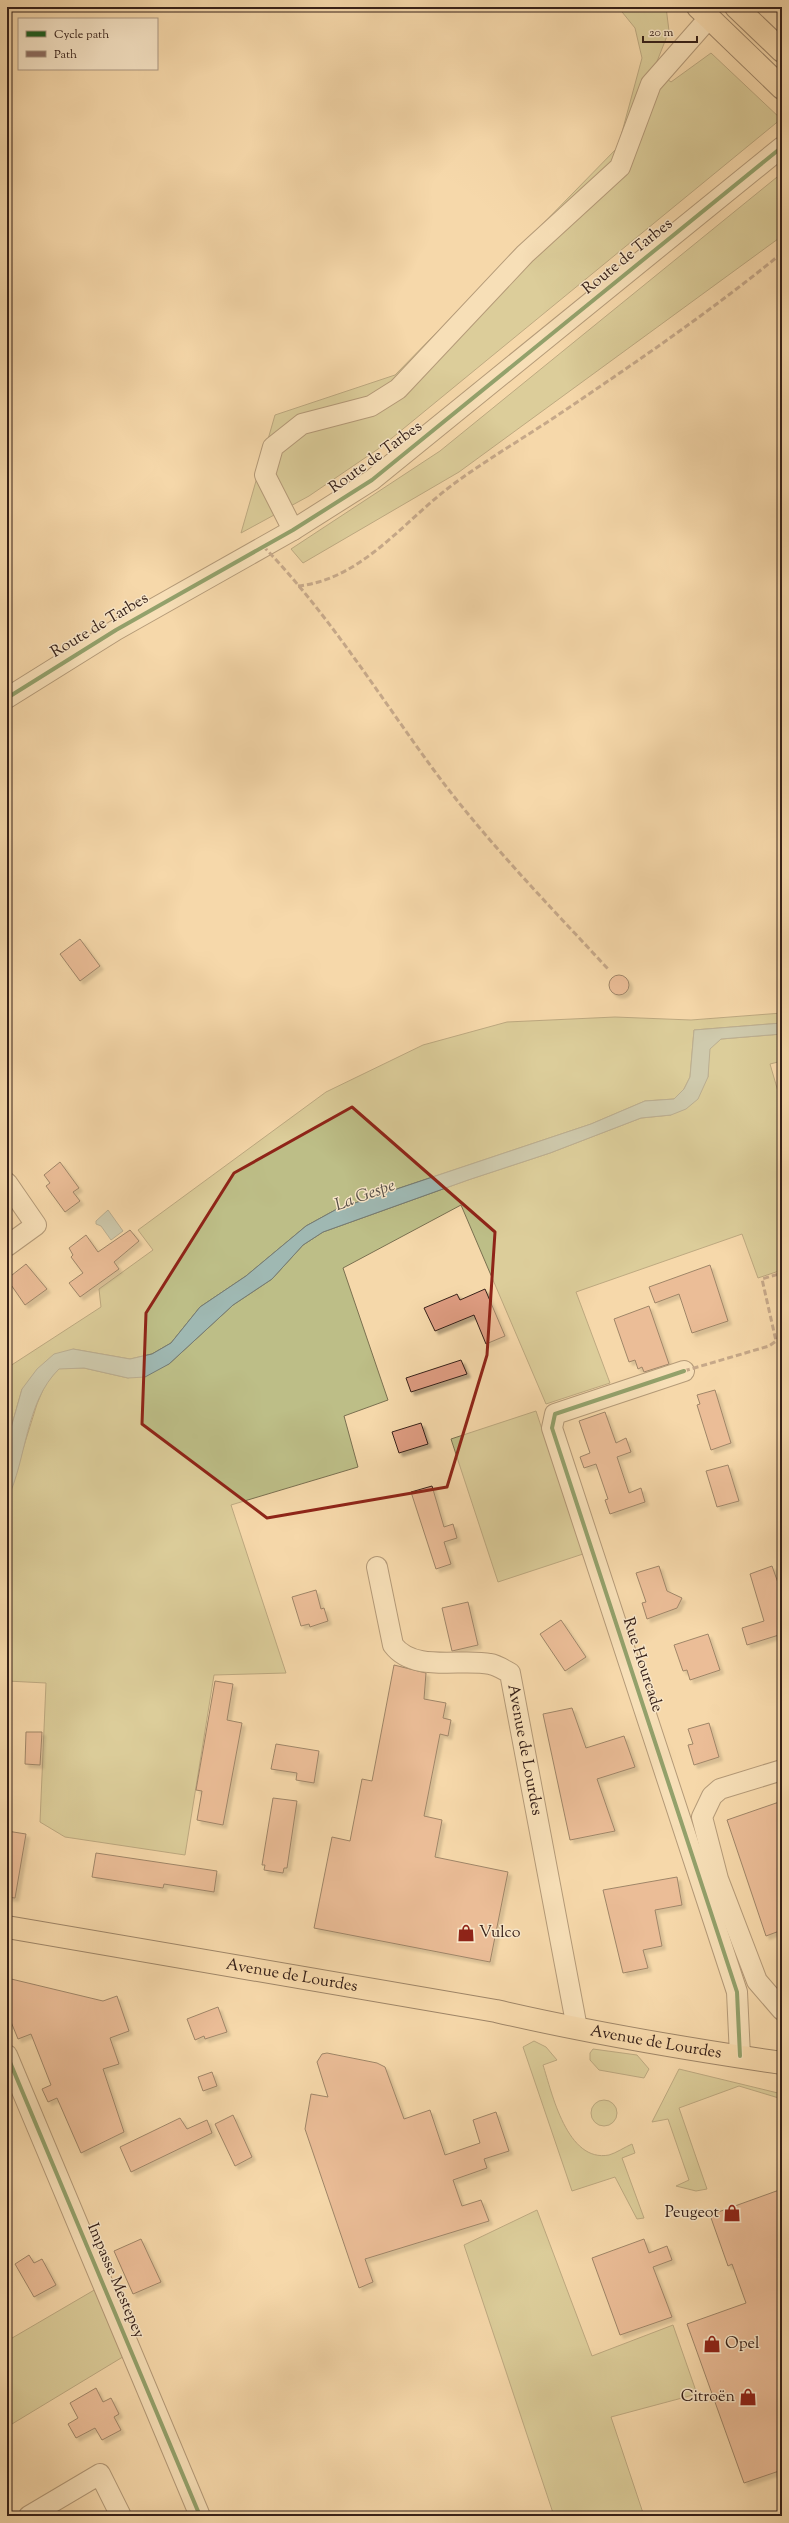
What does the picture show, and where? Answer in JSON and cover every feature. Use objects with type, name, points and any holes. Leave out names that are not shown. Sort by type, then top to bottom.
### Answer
[{"type":"main road","points":[[737,7],[782,51]]},
{"type":"main road","points":[[703,12],[782,88]]},
{"type":"main road","name":"Avenue de Lourdes","points":[[7,1927],[496,2011],[577,2028],[782,2062]]},
{"type":"street","points":[[293,530],[265,475],[273,447],[302,424],[371,406],[398,389],[525,254],[620,167],[651,84],[703,12]]},
{"type":"street","name":"Route de Tarbes","points":[[7,698],[116,630],[293,530],[384,470],[778,150]]},
{"type":"street","points":[[7,1183],[36,1225],[7,1246]]},
{"type":"street","name":"Rue Hourcade","points":[[684,1370],[555,1414],[552,1428],[737,1992],[740,2056]]},
{"type":"street","name":"Avenue de Lourdes","points":[[377,1567],[394,1645],[399,1653],[415,1660],[492,1664],[510,1673],[577,2028]]},
{"type":"street","points":[[782,1770],[720,1789],[712,1796],[702,1817],[718,1879],[757,1981],[782,2010]]},
{"type":"street","name":"Impasse Mestepey","points":[[7,2055],[13,2086],[200,2516]]},
{"type":"street","points":[[29,2516],[100,2474],[121,2516]]},
{"type":"highlighted area","points":[[352,1107],[495,1232],[487,1355],[447,1487],[267,1518],[142,1424],[146,1313],[234,1173]]},
{"type":"green space","points":[[618,7],[666,7],[669,31],[654,69],[671,82],[711,53],[781,119],[381,447],[309,496],[241,533],[275,415],[395,375],[618,147],[642,58],[635,28]]},
{"type":"green space","points":[[782,173],[782,236],[459,472],[303,563],[291,549],[440,451]]},
{"type":"green space","points":[[782,1013],[782,1023],[694,1030],[690,1077],[684,1089],[674,1099],[645,1101],[591,1124],[337,1209],[306,1226],[246,1276],[200,1307],[171,1343],[152,1354],[130,1359],[73,1349],[22,1389],[7,1442],[7,1368],[101,1307],[99,1289],[153,1250],[138,1230],[326,1092],[423,1045],[507,1022],[615,1017],[691,1020]]},
{"type":"green space","points":[[782,1034],[782,1061],[770,1064],[782,1105],[782,1270],[758,1278],[742,1234],[576,1292],[610,1383],[546,1404],[461,1205],[343,1268],[388,1400],[344,1416],[358,1467],[231,1505],[286,1673],[214,1675],[185,1855],[65,1837],[40,1822],[46,1683],[7,1681],[7,1500],[37,1404],[45,1385],[59,1368],[84,1368],[128,1378],[169,1364],[233,1305],[272,1279],[303,1245],[323,1232],[468,1180],[550,1153],[641,1118],[671,1115],[708,1077],[709,1049],[721,1039]]},
{"type":"green space","points":[[536,1411],[583,1554],[498,1582],[451,1439]]},
{"type":"green space","points":[[534,2041],[546,2047],[557,2060],[543,2065],[551,2092],[564,2124],[572,2137],[582,2148],[594,2155],[609,2155],[632,2144],[635,2153],[622,2158],[644,2218],[637,2219],[615,2177],[572,2191],[523,2047]]},
{"type":"green space","points":[[593,2049],[637,2055],[649,2069],[644,2078],[599,2070],[590,2060],[590,2053]]},
{"type":"green space","points":[[679,2069],[782,2094],[782,2099],[739,2086],[679,2108],[707,2189],[696,2191],[676,2186],[689,2180],[668,2119],[652,2122]]},
{"type":"green space","points":[[604,2100],[613,2104],[617,2113],[613,2122],[604,2126],[595,2122],[591,2113],[595,2104]]},
{"type":"green space","points":[[537,2210],[592,2356],[673,2325],[697,2394],[611,2417],[644,2516],[554,2516],[464,2245]]},
{"type":"green space","points":[[96,2289],[126,2355],[7,2427],[7,2341]]},
{"type":"water","points":[[782,1023],[782,1034],[721,1039],[710,1049],[708,1077],[698,1099],[686,1109],[671,1115],[641,1118],[550,1153],[468,1180],[323,1232],[303,1245],[272,1279],[233,1305],[169,1364],[145,1377],[128,1378],[84,1368],[59,1369],[48,1382],[39,1398],[33,1414],[14,1484],[7,1500],[7,1442],[22,1389],[37,1369],[54,1354],[73,1349],[130,1359],[152,1354],[171,1343],[200,1307],[246,1276],[306,1226],[337,1209],[591,1124],[645,1101],[674,1099],[684,1089],[690,1077],[694,1030]]},
{"type":"water","points":[[108,1210],[123,1231],[111,1240],[101,1226],[96,1224],[96,1221]]},
{"type":"building","points":[[80,939],[100,966],[80,981],[60,954]]},
{"type":"building","points":[[619,975],[626,978],[629,985],[626,992],[619,995],[612,992],[609,985],[612,978]]},
{"type":"building","points":[[60,1162],[79,1188],[73,1192],[80,1201],[65,1212],[46,1186],[50,1183],[44,1175]]},
{"type":"building","points":[[130,1230],[139,1241],[114,1262],[119,1269],[80,1297],[69,1283],[83,1273],[71,1257],[73,1255],[69,1248],[86,1235],[98,1252]]},
{"type":"building","points":[[26,1264],[47,1289],[25,1305],[7,1279]]},
{"type":"building","points":[[710,1265],[728,1321],[692,1333],[679,1294],[655,1303],[649,1287]]},
{"type":"building","points":[[485,1289],[505,1336],[486,1344],[474,1315],[435,1331],[424,1308],[457,1294],[460,1300]]},
{"type":"building","points":[[649,1306],[669,1364],[644,1372],[642,1367],[638,1369],[635,1360],[629,1362],[614,1319]]},
{"type":"building","points":[[461,1360],[467,1374],[411,1392],[406,1378]]},
{"type":"building","points":[[715,1390],[731,1443],[711,1450],[697,1405],[700,1404],[697,1395]]},
{"type":"building","points":[[605,1412],[616,1443],[626,1438],[631,1452],[617,1457],[629,1493],[641,1488],[645,1502],[610,1514],[605,1500],[608,1499],[596,1464],[584,1468],[580,1457],[590,1453],[579,1421]]},
{"type":"building","points":[[421,1423],[428,1444],[399,1453],[392,1432]]},
{"type":"building","points":[[728,1465],[739,1501],[717,1507],[706,1471]]},
{"type":"building","points":[[432,1486],[444,1527],[453,1524],[457,1538],[444,1542],[451,1564],[436,1569],[411,1492]]},
{"type":"building","points":[[659,1566],[667,1591],[682,1598],[677,1608],[647,1619],[642,1603],[646,1602],[636,1573]]},
{"type":"building","points":[[772,1566],[782,1594],[782,1634],[747,1645],[742,1628],[764,1621],[750,1574]]},
{"type":"building","points":[[316,1590],[321,1609],[324,1608],[328,1621],[310,1627],[309,1624],[301,1626],[292,1597]]},
{"type":"building","points":[[468,1602],[478,1645],[452,1651],[442,1608]]},
{"type":"building","points":[[561,1620],[586,1657],[565,1671],[540,1634]]},
{"type":"building","points":[[708,1634],[720,1670],[690,1680],[687,1670],[683,1671],[674,1645]]},
{"type":"building","points":[[394,1665],[426,1673],[424,1699],[446,1703],[443,1718],[451,1720],[448,1736],[440,1734],[424,1816],[442,1820],[435,1857],[508,1872],[490,1962],[314,1928],[332,1837],[350,1841],[362,1779],[372,1781]]},
{"type":"building","points":[[215,1681],[233,1684],[227,1720],[242,1723],[223,1825],[197,1820],[202,1791],[196,1790]]},
{"type":"building","points":[[572,1708],[586,1748],[624,1736],[635,1767],[597,1779],[615,1831],[570,1840],[543,1714]]},
{"type":"building","points":[[709,1723],[719,1757],[694,1765],[688,1745],[693,1744],[688,1729]]},
{"type":"building","points":[[26,1732],[42,1732],[40,1765],[25,1764]]},
{"type":"building","points":[[276,1744],[319,1751],[314,1783],[296,1780],[297,1773],[271,1769]]},
{"type":"building","points":[[273,1798],[297,1801],[287,1868],[284,1868],[283,1873],[264,1870],[265,1865],[262,1865]]},
{"type":"building","points":[[782,1801],[782,1930],[766,1936],[727,1820]]},
{"type":"building","points":[[7,1831],[26,1834],[15,1898],[7,1897]]},
{"type":"building","points":[[96,1853],[217,1871],[214,1892],[164,1884],[163,1888],[92,1877]]},
{"type":"building","points":[[677,1877],[682,1905],[655,1910],[662,1946],[643,1950],[648,1968],[623,1973],[603,1890]]},
{"type":"building","points":[[7,1978],[103,2001],[117,1996],[129,2031],[110,2038],[119,2064],[103,2069],[124,2132],[81,2153],[57,2098],[48,2102],[42,2089],[51,2085],[31,2034],[18,2039],[7,2012]]},
{"type":"building","points":[[218,2007],[227,2032],[205,2039],[204,2036],[195,2040],[187,2019]]},
{"type":"building","points":[[327,2053],[377,2063],[385,2067],[404,2119],[430,2110],[445,2155],[480,2143],[473,2120],[496,2112],[509,2151],[484,2159],[487,2168],[453,2180],[462,2206],[481,2200],[489,2221],[365,2259],[373,2282],[359,2288],[305,2129],[311,2094],[328,2097],[317,2062],[322,2054]]},
{"type":"building","points":[[212,2072],[217,2086],[203,2091],[198,2077]]},
{"type":"building","points":[[233,2115],[252,2157],[235,2166],[215,2124]]},
{"type":"building","points":[[180,2118],[187,2129],[207,2120],[212,2133],[131,2172],[120,2147]]},
{"type":"building","name":"Citroën","points":[[782,2189],[782,2470],[744,2483],[687,2324],[746,2303],[732,2264],[728,2266],[710,2215]]},
{"type":"building","points":[[141,2239],[161,2282],[133,2294],[114,2251]]},
{"type":"building","points":[[644,2239],[649,2253],[667,2246],[672,2260],[653,2267],[672,2317],[620,2335],[592,2258]]},
{"type":"building","points":[[29,2255],[34,2263],[42,2259],[56,2285],[34,2297],[15,2264]]},
{"type":"building","points":[[96,2388],[103,2402],[111,2398],[119,2414],[114,2417],[121,2430],[102,2440],[95,2428],[76,2438],[68,2424],[78,2418],[70,2403]]},
{"type":"marked path","points":[[298,586],[320,582],[341,573],[360,562],[378,549],[430,503],[460,479],[642,358],[699,317],[782,253]]},
{"type":"marked path","points":[[263,546],[287,572],[331,626],[453,796],[518,872],[608,969]]},
{"type":"marked path","points":[[684,1371],[769,1346],[776,1341],[762,1279],[782,1273]]},
{"type":"cycle path","points":[[7,698],[116,630],[293,530],[372,480],[782,147]]},
{"type":"cycle path","points":[[684,1371],[555,1414],[552,1428],[737,1992],[740,2056]]},
{"type":"cycle path","points":[[7,2055],[200,2516]]},
{"type":"place","name":"Vulco","points":[[466,1933]]},
{"type":"place","name":"Peugeot","points":[[732,2213]]},
{"type":"place","name":"Opel","points":[[712,2344]]},
{"type":"place","name":"Citroën","points":[[748,2397]]},
{"type":"water label","name":"La Gespe","points":[[365,1196]]}]
